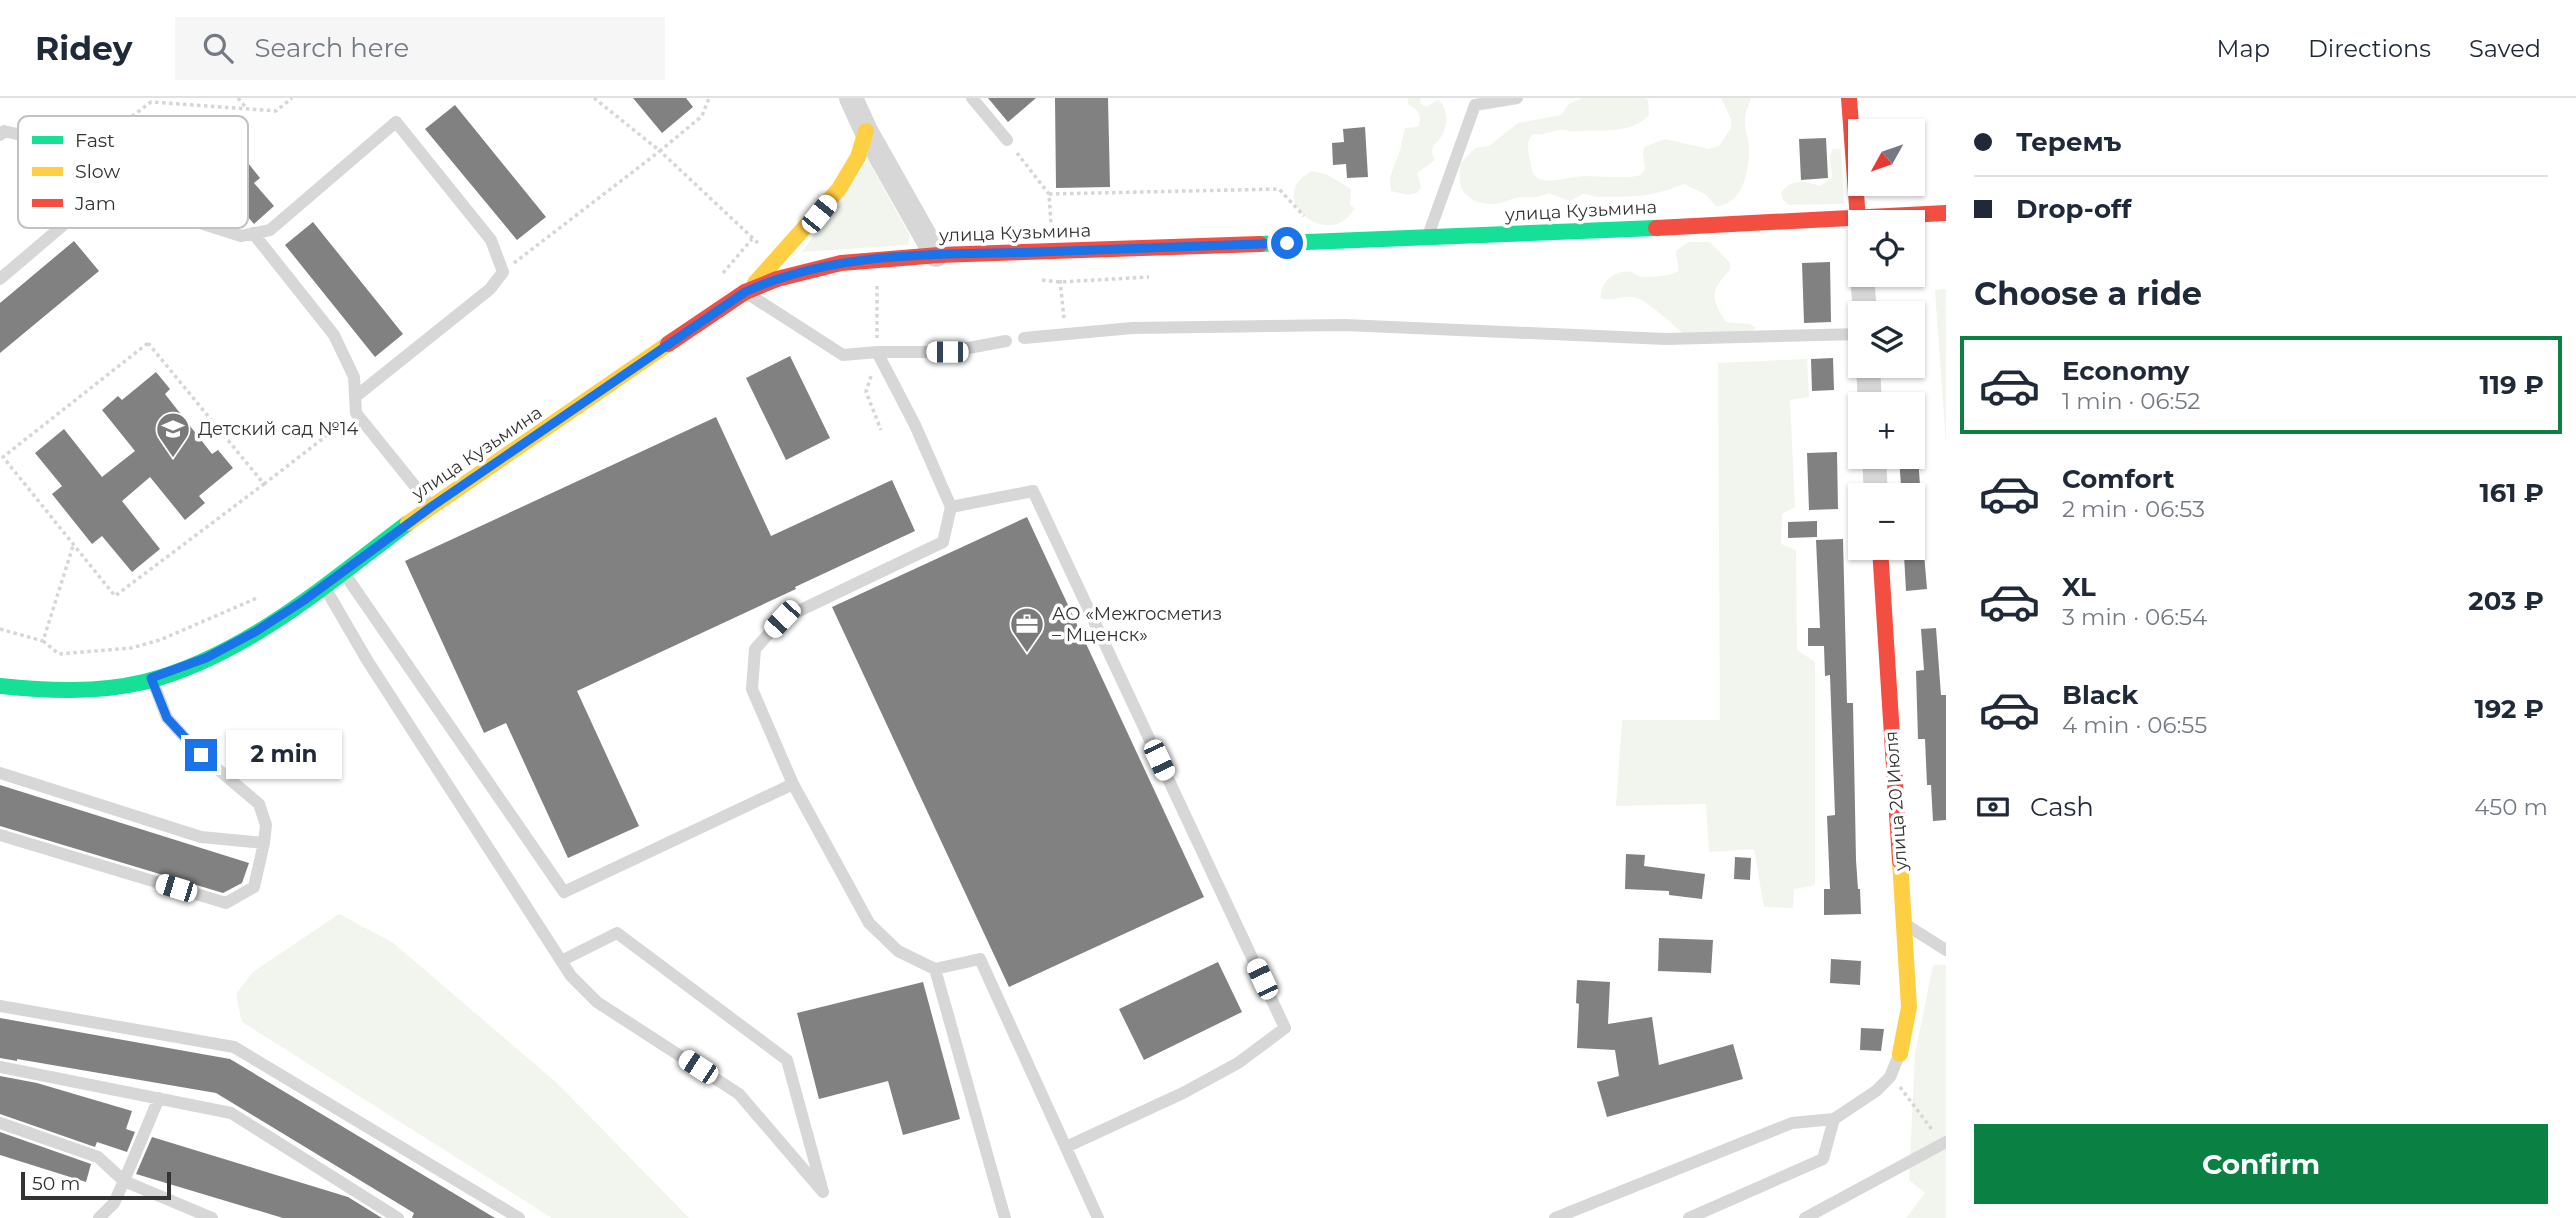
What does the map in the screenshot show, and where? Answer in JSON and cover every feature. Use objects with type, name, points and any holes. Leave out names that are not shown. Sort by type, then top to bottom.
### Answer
[{"type":"main road","points":[[1849,98],[1859,210]]},
{"type":"main road","points":[[745,292],[765,274],[839,189],[858,157],[866,131]]},
{"type":"main road","name":"улица Кузьмина","points":[[1925,214],[1946,213]]},
{"type":"main road","name":"улица Кузьмина","points":[[0,686],[67,690],[114,685],[151,678],[206,658],[255,632],[324,586],[431,507],[745,292],[772,280],[817,266],[936,254],[1313,242],[1848,219]]},
{"type":"main road","name":"улица 20 Июля","points":[[1881,560],[1909,1007],[1900,1054]]},
{"type":"street","points":[[852,98],[866,131],[936,254]]},
{"type":"lane","points":[[972,98],[1007,140]]},
{"type":"lane","points":[[1428,237],[1475,104],[1517,98]]},
{"type":"lane","points":[[216,228],[241,236],[270,230],[396,122],[491,240],[503,272],[490,289],[355,397]]},
{"type":"lane","points":[[0,135],[5,131],[18,134]]},
{"type":"lane","points":[[0,279],[60,228]]},
{"type":"lane","points":[[253,233],[334,335],[354,377],[356,413],[431,507]]},
{"type":"lane","points":[[745,292],[843,355],[947,352],[1006,341]]},
{"type":"lane","points":[[1024,338],[1132,328],[1345,325],[1666,339],[1848,334]]},
{"type":"lane","points":[[877,352],[915,425],[951,507],[943,542],[782,619],[755,649],[752,689],[793,784],[869,923],[898,951],[935,969],[980,959],[1098,1218]]},
{"type":"lane","points":[[951,507],[1033,491],[1285,1028],[1238,1063],[1194,1087],[1066,1147]]},
{"type":"lane","points":[[343,572],[564,892],[793,784]]},
{"type":"lane","points":[[324,586],[367,660],[561,961],[571,976],[597,1002],[739,1094],[822,1192],[786,1060],[617,933],[561,961]]},
{"type":"lane","points":[[0,835],[226,903],[254,887],[266,825],[259,804],[201,755],[167,718],[151,678]]},
{"type":"lane","points":[[0,773],[201,837],[264,844]]},
{"type":"lane","points":[[1903,923],[1946,950]]},
{"type":"lane","points":[[935,969],[1005,1218]]},
{"type":"lane","points":[[0,1006],[234,1047],[519,1218]]},
{"type":"lane","points":[[1555,1218],[1792,1123],[1834,1119],[1876,1091],[1890,1077],[1900,1054]]},
{"type":"lane","points":[[0,1067],[231,1113],[398,1218]]},
{"type":"lane","points":[[99,1218],[114,1203],[159,1098]]},
{"type":"lane","points":[[1689,1218],[1823,1159],[1834,1119]]},
{"type":"lane","points":[[0,1124],[98,1157],[124,1181],[212,1218]]},
{"type":"lane","points":[[1805,1218],[1944,1144]]},
{"type":"path","points":[[238,98],[247,109]]},
{"type":"path","points":[[132,116],[151,102],[276,111],[292,98]]},
{"type":"path","points":[[594,98],[660,151],[702,116],[709,98]]},
{"type":"path","points":[[1049,194],[1279,189],[1310,222],[1313,242]]},
{"type":"path","points":[[264,484],[148,343],[3,457],[115,596],[264,484],[356,413]]},
{"type":"path","points":[[0,629],[43,641],[73,545]]},
{"type":"path","points":[[1890,1077],[1910,1098],[1944,1144]]},
{"type":"shaded area","points":[[1408,98],[1421,98],[1420,103],[1426,107],[1438,99],[1446,117],[1442,136],[1433,146],[1435,160],[1417,173],[1421,187],[1417,193],[1409,195],[1391,191],[1390,177],[1405,128],[1418,127],[1420,119],[1419,113],[1408,104]]},
{"type":"shaded area","points":[[1582,98],[1645,98],[1648,100],[1649,115],[1634,125],[1615,130],[1561,130],[1533,134],[1528,149],[1533,172],[1539,179],[1550,181],[1588,176],[1641,175],[1645,169],[1644,147],[1665,139],[1709,149],[1719,146],[1731,128],[1731,119],[1721,98],[1751,98],[1745,122],[1749,160],[1744,182],[1733,199],[1716,206],[1705,194],[1684,184],[1662,192],[1642,195],[1599,197],[1583,194],[1570,201],[1549,193],[1495,204],[1478,202],[1464,192],[1460,184],[1460,164],[1475,148],[1489,146],[1518,123],[1561,115],[1569,104]]},
{"type":"shaded area","points":[[1833,149],[1841,149],[1844,204],[1789,205],[1783,200],[1781,193],[1789,185],[1804,182],[1820,186],[1832,177],[1830,156]]},
{"type":"shaded area","points":[[868,160],[910,236],[908,245],[802,252]]},
{"type":"shaded area","points":[[1312,171],[1326,174],[1351,189],[1350,204],[1355,209],[1343,221],[1331,225],[1319,224],[1300,211],[1295,202],[1294,191],[1299,180]]},
{"type":"shaded area","points":[[1688,242],[1710,242],[1730,263],[1730,270],[1718,284],[1714,295],[1717,307],[1726,322],[1749,324],[1756,328],[1749,333],[1684,334],[1639,299],[1601,298],[1606,282],[1619,273],[1630,272],[1649,277],[1675,273],[1678,271],[1676,251]]},
{"type":"shaded area","points":[[1946,289],[1946,444],[1935,290]]},
{"type":"shaded area","points":[[1807,359],[1809,397],[1790,400],[1795,507],[1782,514],[1781,544],[1796,550],[1797,650],[1815,662],[1815,885],[1794,889],[1793,908],[1764,907],[1754,849],[1709,852],[1706,804],[1616,806],[1622,720],[1720,720],[1718,363]]},
{"type":"shaded area","points":[[339,914],[392,942],[557,1083],[689,1218],[552,1218],[242,1022],[236,994],[253,972]]},
{"type":"shaded area","points":[[1933,965],[1946,965],[1946,1218],[1906,1218],[1925,1193],[1909,1180],[1915,1054]]},
{"type":"building","points":[[633,98],[686,98],[693,107],[662,133]]},
{"type":"building","points":[[988,98],[1036,98],[1008,122]]},
{"type":"building","points":[[1055,98],[1108,98],[1110,187],[1056,188]]},
{"type":"building","points":[[455,105],[546,217],[517,240],[425,129]]},
{"type":"building","points":[[1365,127],[1368,177],[1347,178],[1346,164],[1333,165],[1332,143],[1344,142],[1343,129]]},
{"type":"building","points":[[1826,138],[1828,178],[1801,180],[1799,139]]},
{"type":"building","points":[[248,163],[260,178],[254,183],[274,206],[254,224],[248,217]]},
{"type":"building","points":[[313,222],[403,334],[375,357],[285,245]]},
{"type":"building","points":[[74,241],[99,271],[0,353],[0,303]]},
{"type":"building","points":[[1830,262],[1831,322],[1804,323],[1802,263]]},
{"type":"building","points":[[790,356],[830,438],[786,460],[746,378]]},
{"type":"building","points":[[1833,358],[1834,390],[1812,391],[1811,359]]},
{"type":"building","points":[[156,372],[170,389],[165,394],[212,454],[218,450],[233,468],[199,496],[205,503],[185,520],[150,477],[122,501],[160,549],[132,572],[102,536],[92,544],[52,494],[62,486],[35,453],[64,429],[102,477],[135,451],[102,410],[118,396],[122,400]]},
{"type":"building","points":[[716,417],[771,536],[892,480],[915,531],[577,691],[639,826],[568,858],[506,723],[484,733],[405,561]]},
{"type":"building","points":[[1837,452],[1838,509],[1809,510],[1807,453]]},
{"type":"building","points":[[1900,469],[1919,469],[1920,483],[1901,483]]},
{"type":"building","points":[[1027,517],[1204,897],[1009,987],[832,607]]},
{"type":"building","points":[[1817,521],[1817,537],[1788,538],[1788,522]]},
{"type":"building","points":[[1843,539],[1847,703],[1853,703],[1856,860],[1861,914],[1824,915],[1824,889],[1830,889],[1827,816],[1835,815],[1830,675],[1825,676],[1824,646],[1808,646],[1808,628],[1820,628],[1816,540]]},
{"type":"building","points":[[1904,560],[1925,560],[1927,589],[1906,591]]},
{"type":"building","points":[[1936,628],[1941,695],[1946,695],[1946,820],[1933,821],[1931,785],[1927,785],[1925,739],[1918,739],[1916,671],[1924,670],[1921,629]]},
{"type":"building","points":[[0,785],[249,863],[242,883],[223,893],[0,826]]},
{"type":"building","points":[[1626,854],[1645,855],[1644,866],[1705,874],[1702,899],[1669,895],[1669,891],[1625,889]]},
{"type":"building","points":[[1735,857],[1751,858],[1750,880],[1734,879]]},
{"type":"building","points":[[1659,938],[1713,940],[1711,973],[1658,971]]},
{"type":"building","points":[[1831,959],[1861,961],[1860,985],[1830,983]]},
{"type":"building","points":[[1218,962],[1242,1012],[1144,1060],[1119,1009]]},
{"type":"building","points":[[1577,980],[1610,982],[1608,1024],[1652,1017],[1659,1065],[1733,1044],[1743,1079],[1607,1117],[1597,1082],[1619,1076],[1615,1050],[1577,1048]]},
{"type":"building","points":[[923,982],[960,1119],[903,1135],[888,1081],[819,1099],[797,1013]]},
{"type":"building","points":[[0,1018],[230,1059],[495,1218],[412,1218],[414,1213],[216,1093],[0,1058]]},
{"type":"building","points":[[1861,1028],[1884,1029],[1881,1051],[1860,1050]]},
{"type":"building","points":[[0,1076],[37,1083],[132,1111],[126,1129],[135,1132],[127,1152],[97,1142],[95,1147],[0,1114]]},
{"type":"building","points":[[0,1132],[91,1164],[86,1182],[0,1155]]},
{"type":"building","points":[[152,1137],[348,1197],[382,1218],[283,1218],[136,1174]]},
{"type":"traffic: fast","points":[[1260,244],[1656,228]]},
{"type":"traffic: fast","points":[[0,686],[54,690],[108,688],[144,682],[181,670],[216,655],[283,616],[408,523]]},
{"type":"traffic: slow","points":[[755,283],[839,189],[858,157],[866,131]]},
{"type":"traffic: slow","points":[[408,523],[668,344]]},
{"type":"traffic: slow","points":[[1900,861],[1909,1007],[1900,1054]]},
{"type":"traffic: jam","points":[[1849,98],[1857,210]]},
{"type":"traffic: jam","points":[[1656,228],[1946,213]]},
{"type":"traffic: jam","points":[[668,344],[745,292],[777,279],[841,263],[939,255],[1260,244]]},
{"type":"traffic: jam","points":[[1881,560],[1900,861]]},
{"type":"place","name":"Детский сад №14","points":[[173,459]]},
{"type":"place","name":"АО «Межгосметиз – Мценск»","points":[[1027,654]]},
{"type":"route","points":[[201,755],[167,718],[151,678],[160,677],[206,658],[255,632],[303,601],[431,507],[745,292],[772,280],[817,266],[853,261],[936,254],[1287,243]]}]
